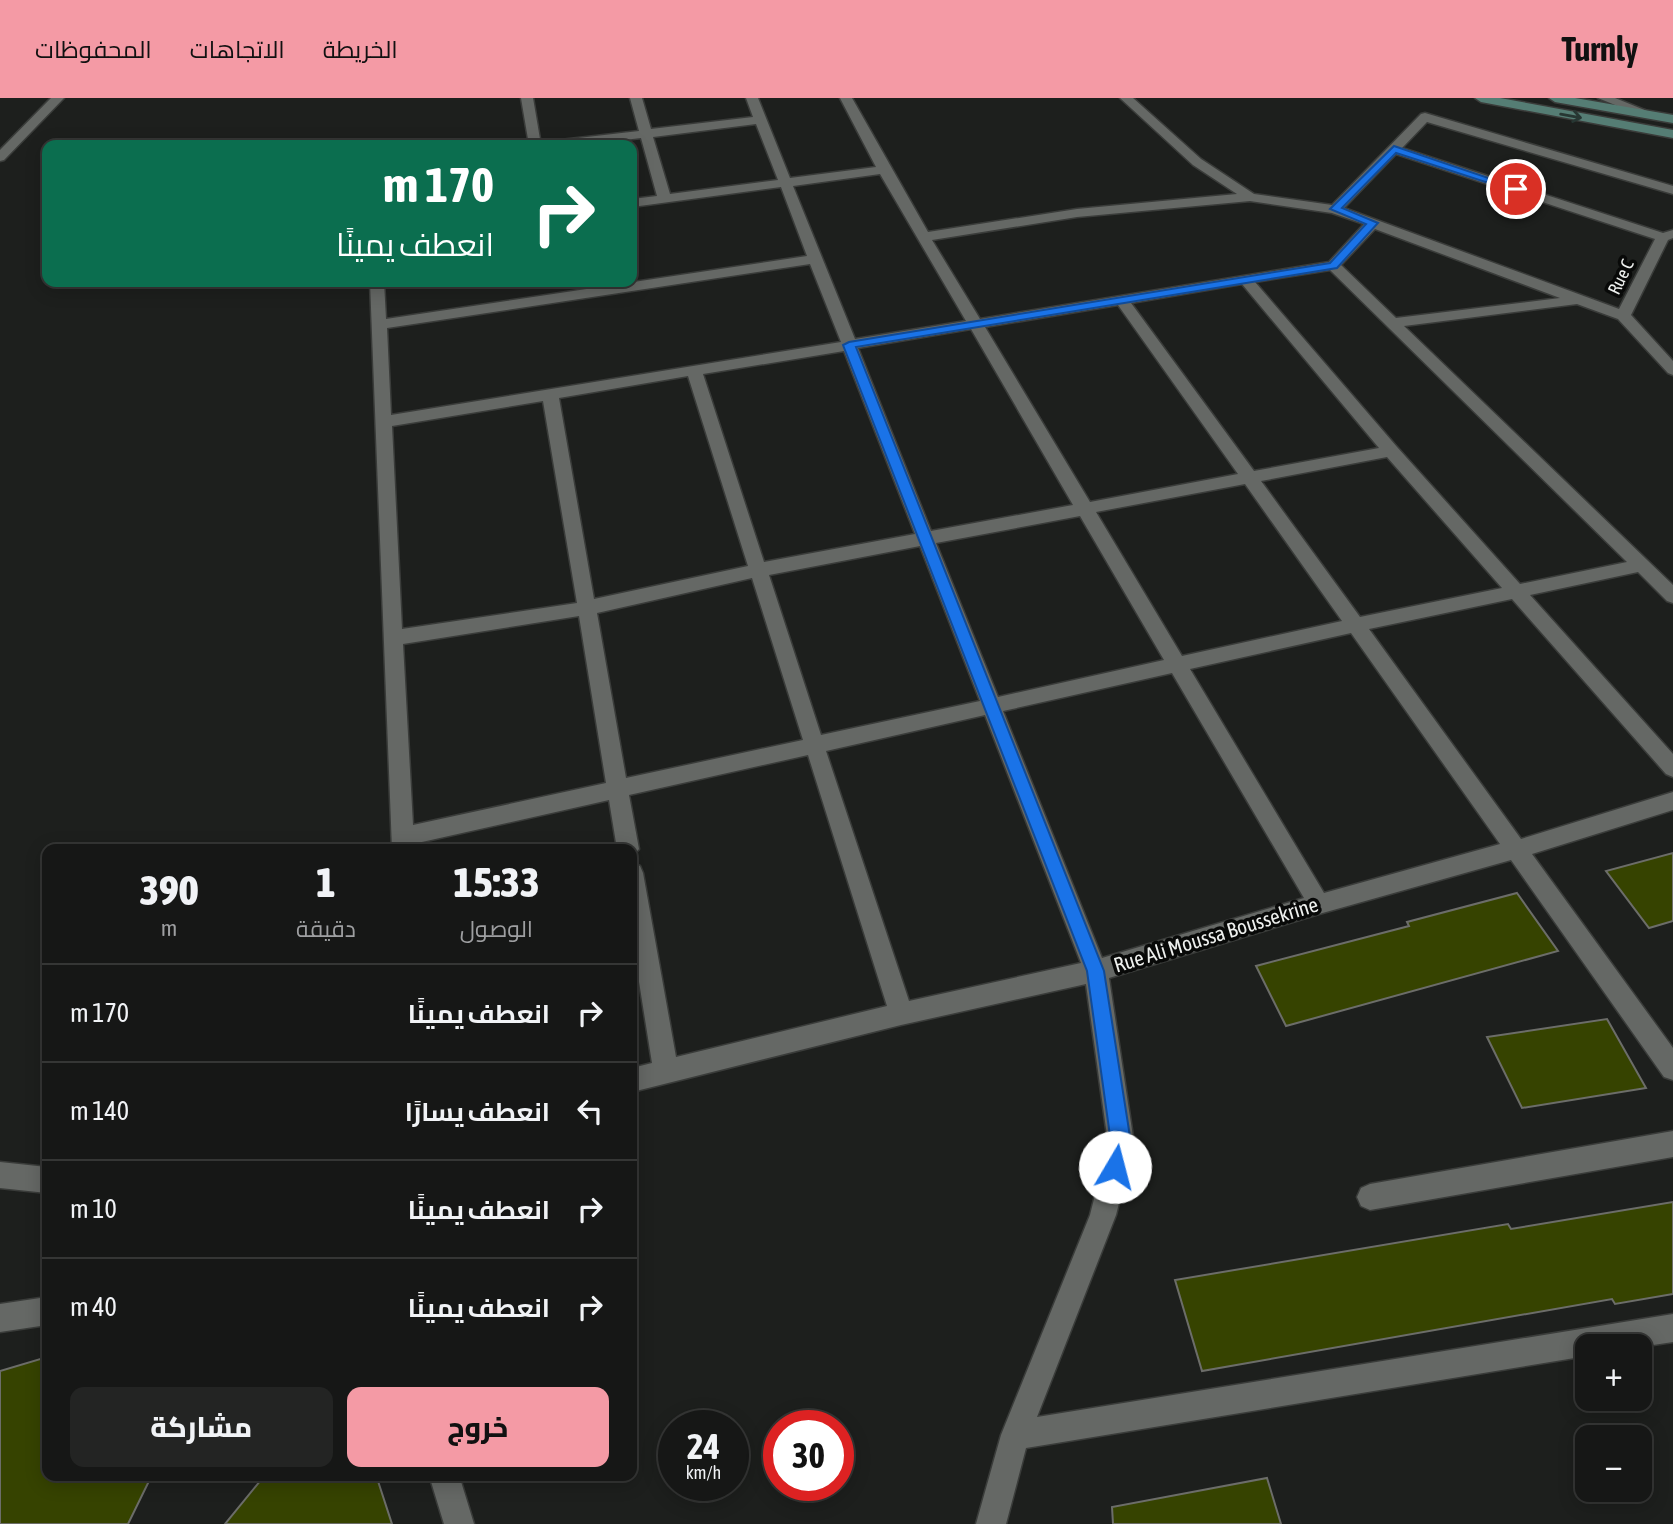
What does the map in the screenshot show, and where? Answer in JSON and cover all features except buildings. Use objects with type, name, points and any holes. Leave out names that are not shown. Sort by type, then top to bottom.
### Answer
[{"type":"main road","points":[[1480,98],[1673,134]]},
{"type":"main road","points":[[1555,98],[1673,119]]},
{"type":"street","points":[[0,157],[58,98]]},
{"type":"street","points":[[527,98],[534,140]]},
{"type":"street","points":[[636,98],[665,199]]},
{"type":"street","points":[[752,98],[1096,971],[1121,1143],[1103,1215],[1015,1435],[991,1524]]},
{"type":"street","points":[[846,98],[884,170],[1319,904]]},
{"type":"street","points":[[1126,98],[1197,162],[1250,197]]},
{"type":"street","points":[[1604,98],[1646,113]]},
{"type":"street","points":[[1335,209],[1425,117],[1673,190]]},
{"type":"street","points":[[600,140],[760,120]]},
{"type":"street","points":[[1394,149],[1668,235]]},
{"type":"street","points":[[637,202],[884,170]]},
{"type":"street","points":[[924,237],[1077,213],[1250,197],[1335,209],[1623,316]]},
{"type":"street","points":[[383,422],[1333,265],[1373,223]]},
{"type":"street","name":"Rue C","points":[[1668,235],[1623,316],[1673,370]]},
{"type":"street","points":[[637,286],[815,259]]},
{"type":"street","points":[[1333,265],[1673,596]]},
{"type":"street","points":[[1246,280],[1391,451],[1673,768]]},
{"type":"street","points":[[377,287],[402,843],[617,789],[1356,625],[1641,565]]},
{"type":"street","points":[[379,325],[630,287]]},
{"type":"street","points":[[1122,300],[1673,1068]]},
{"type":"street","points":[[1393,323],[1579,300]]},
{"type":"street","points":[[694,371],[901,1014]]},
{"type":"street","points":[[550,394],[627,844]]},
{"type":"street","points":[[393,638],[586,608],[758,570],[1391,451]]},
{"type":"street","name":"Rue Ali Moussa Boussekrine","points":[[637,1079],[901,1014],[1096,971],[1319,904],[1518,849],[1673,801]]},
{"type":"street","points":[[637,902],[666,1072]]},
{"type":"street","points":[[1370,1197],[1673,1144]]},
{"type":"street","points":[[0,1175],[42,1179]]},
{"type":"street","points":[[0,1318],[42,1312]]},
{"type":"street","points":[[1015,1435],[1673,1328]]},
{"type":"street","points":[[446,1481],[459,1524]]},
{"type":"route","points":[[1115,1167],[1121,1143],[1096,971],[849,345],[1333,265],[1373,223],[1335,209],[1394,149],[1516,189]]}]
